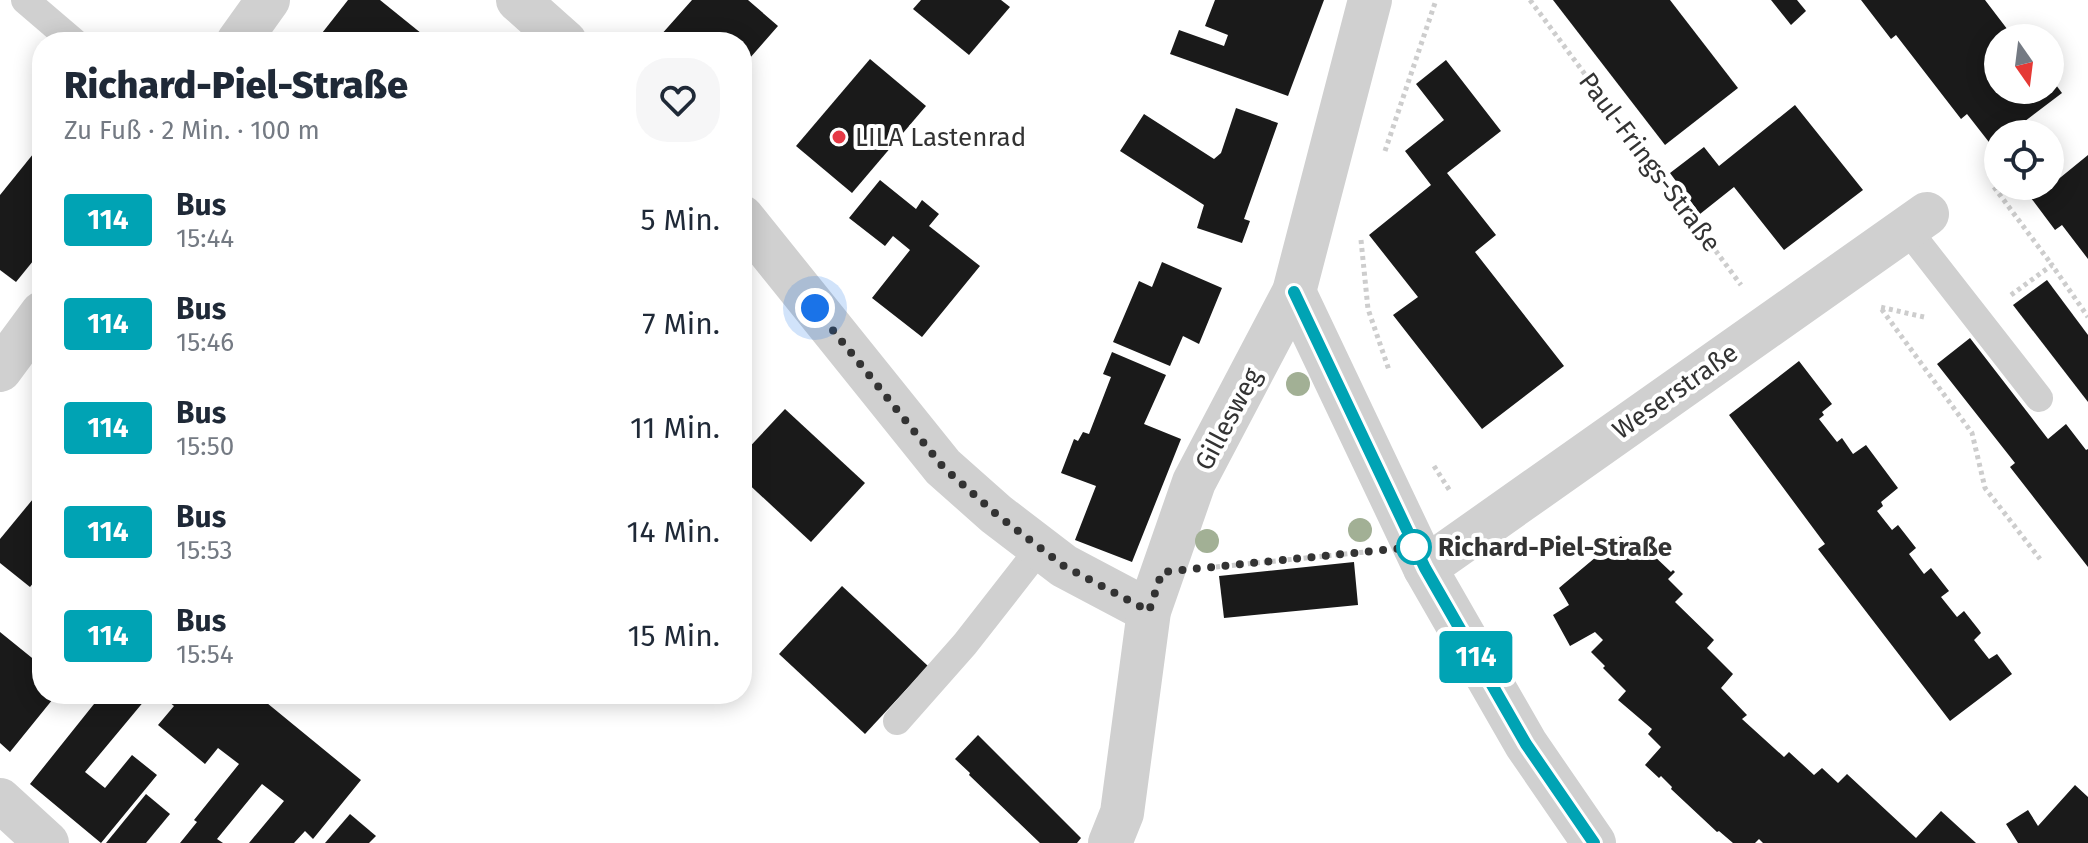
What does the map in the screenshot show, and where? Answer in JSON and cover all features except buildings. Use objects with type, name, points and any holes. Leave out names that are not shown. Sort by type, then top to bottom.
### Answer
[{"type":"street","points":[[245,32],[268,0]]},
{"type":"street","points":[[518,0],[554,32]]},
{"type":"street","name":"Gillesweg","points":[[1110,843],[1122,813],[1156,592],[1194,482],[1294,292],[1370,0]]},
{"type":"street","name":"Weserstraße","points":[[1419,558],[1476,533],[1917,221]]},
{"type":"street","points":[[752,229],[943,467],[996,514],[1064,566],[1156,592]]},
{"type":"street","points":[[1294,292],[1419,558],[1526,744],[1594,843]]},
{"type":"street","points":[[0,370],[32,327]]},
{"type":"street","points":[[0,800],[47,843]]},
{"type":"lane","points":[[25,0],[62,32]]},
{"type":"lane","points":[[1917,221],[1978,320],[2039,398]]},
{"type":"lane","points":[[897,721],[965,644],[1040,548]]},
{"type":"path","points":[[1384,152],[1436,0]]},
{"type":"path","name":"Paul-Frings-Straße","points":[[1530,0],[1770,324]]},
{"type":"path","points":[[2004,200],[2088,317]]},
{"type":"path","points":[[1359,226],[1368,309],[1391,378]]},
{"type":"path","points":[[2040,559],[1985,488],[1972,433],[1880,307],[1967,327],[2052,265]]},
{"type":"path","points":[[1429,458],[1476,533]]},
{"type":"path","points":[[1156,592],[1419,558]]},
{"type":"bus line","name":"114","points":[[1294,292],[1425,568],[1526,744],[1594,843]]},
{"type":"place","name":"LILA Lastenrad","points":[[839,137]]},
{"type":"place","name":"Richard-Piel-Straße","points":[[1414,547]]},
{"type":"route","points":[[815,308],[943,467],[996,514],[1064,566],[1149,611],[1162,572],[1414,547]]}]
